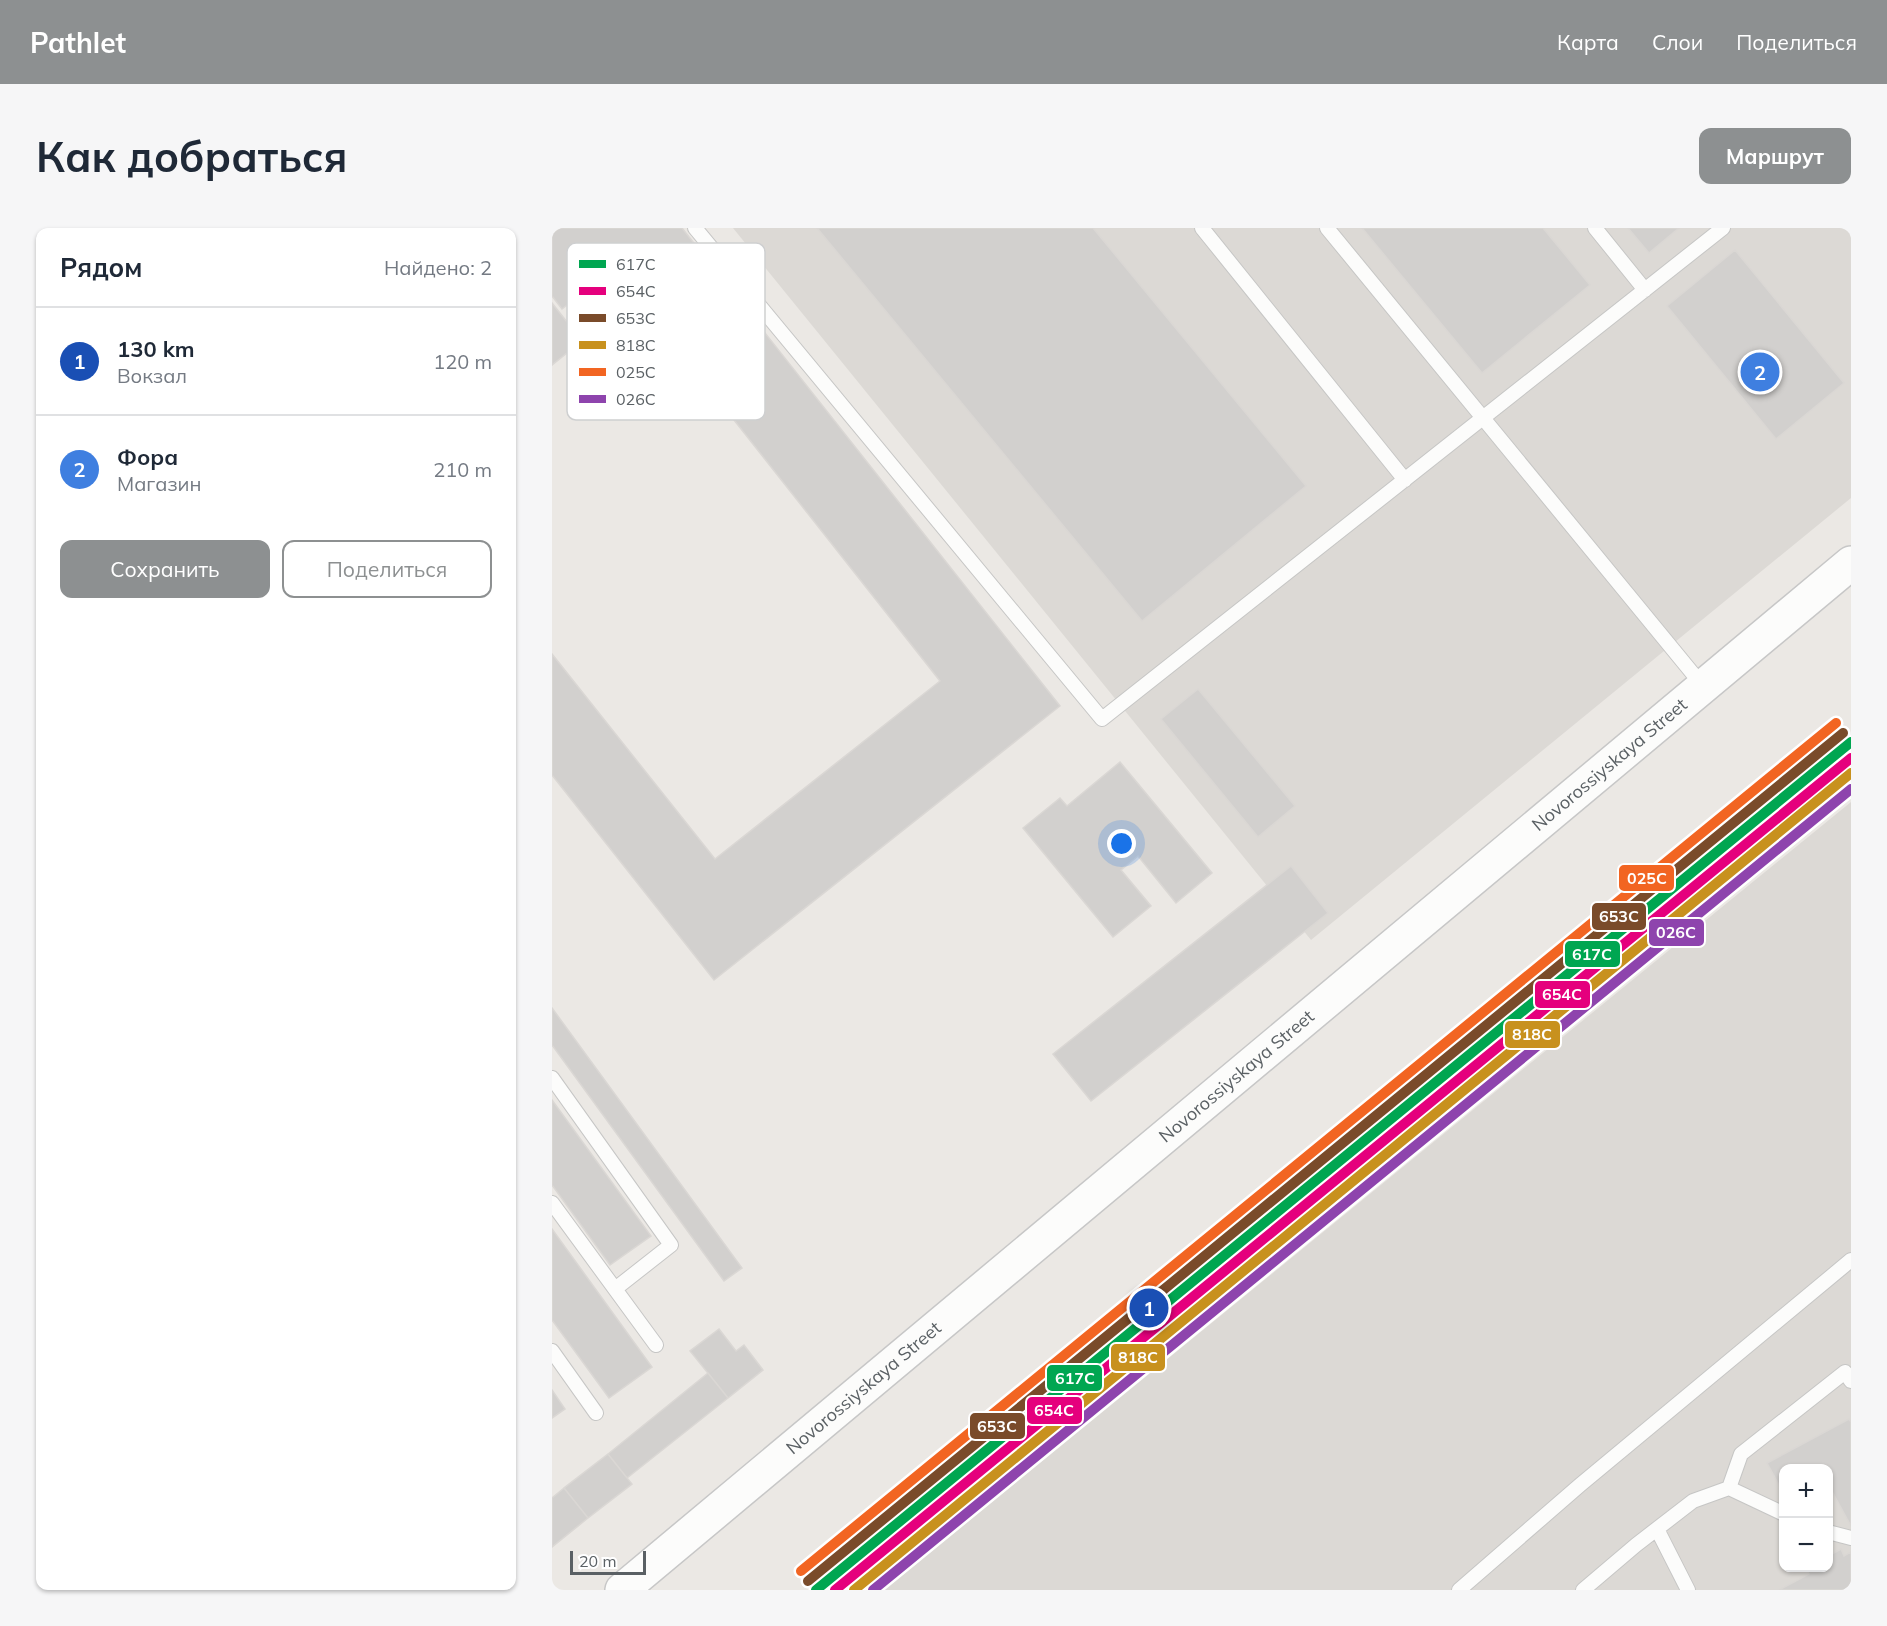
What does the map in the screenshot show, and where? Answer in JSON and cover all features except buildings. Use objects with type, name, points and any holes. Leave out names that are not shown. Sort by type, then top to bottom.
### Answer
[{"type":"street","name":"Novorossiyskaya Street","points":[[622,1590],[1851,562]]},
{"type":"lane","points":[[695,228],[707,243]]},
{"type":"lane","points":[[1202,228],[1405,480]]},
{"type":"lane","points":[[1327,228],[1703,686]]},
{"type":"lane","points":[[1594,228],[1645,290]]},
{"type":"lane","points":[[765,312],[1102,719],[1723,228]]},
{"type":"lane","points":[[552,1078],[671,1245],[615,1289]]},
{"type":"lane","points":[[552,1203],[656,1345]]},
{"type":"lane","points":[[1459,1590],[1580,1485],[1851,1260]]},
{"type":"lane","points":[[552,1351],[596,1413]]},
{"type":"lane","points":[[1729,1488],[1741,1454],[1845,1372],[1851,1381]]},
{"type":"lane","points":[[1583,1590],[1693,1501],[1729,1488],[1779,1512]]},
{"type":"lane","points":[[1657,1529],[1688,1590]]},
{"type":"lane","points":[[1833,1533],[1851,1538]]},
{"type":"shaded area","points":[[733,228],[1851,228],[1851,498],[1311,940],[765,267],[765,243],[745,243]]},
{"type":"shaded area","points":[[1851,802],[1851,1590],[884,1590]]},
{"type":"transit line","name":"025С","points":[[801,1571],[1836,723]]},
{"type":"transit line","name":"653С","points":[[808,1581],[1843,733]]},
{"type":"transit line","name":"617C","points":[[816,1590],[1851,742]]},
{"type":"transit line","name":"654С","points":[[835,1590],[1851,758]]},
{"type":"transit line","name":"818С","points":[[854,1590],[1851,773]]},
{"type":"transit line","name":"026С","points":[[873,1590],[1851,789]]},
{"type":"place","name":"Фора","points":[[1760,372]]},
{"type":"place","name":"130 km","points":[[1149,1308]]}]
